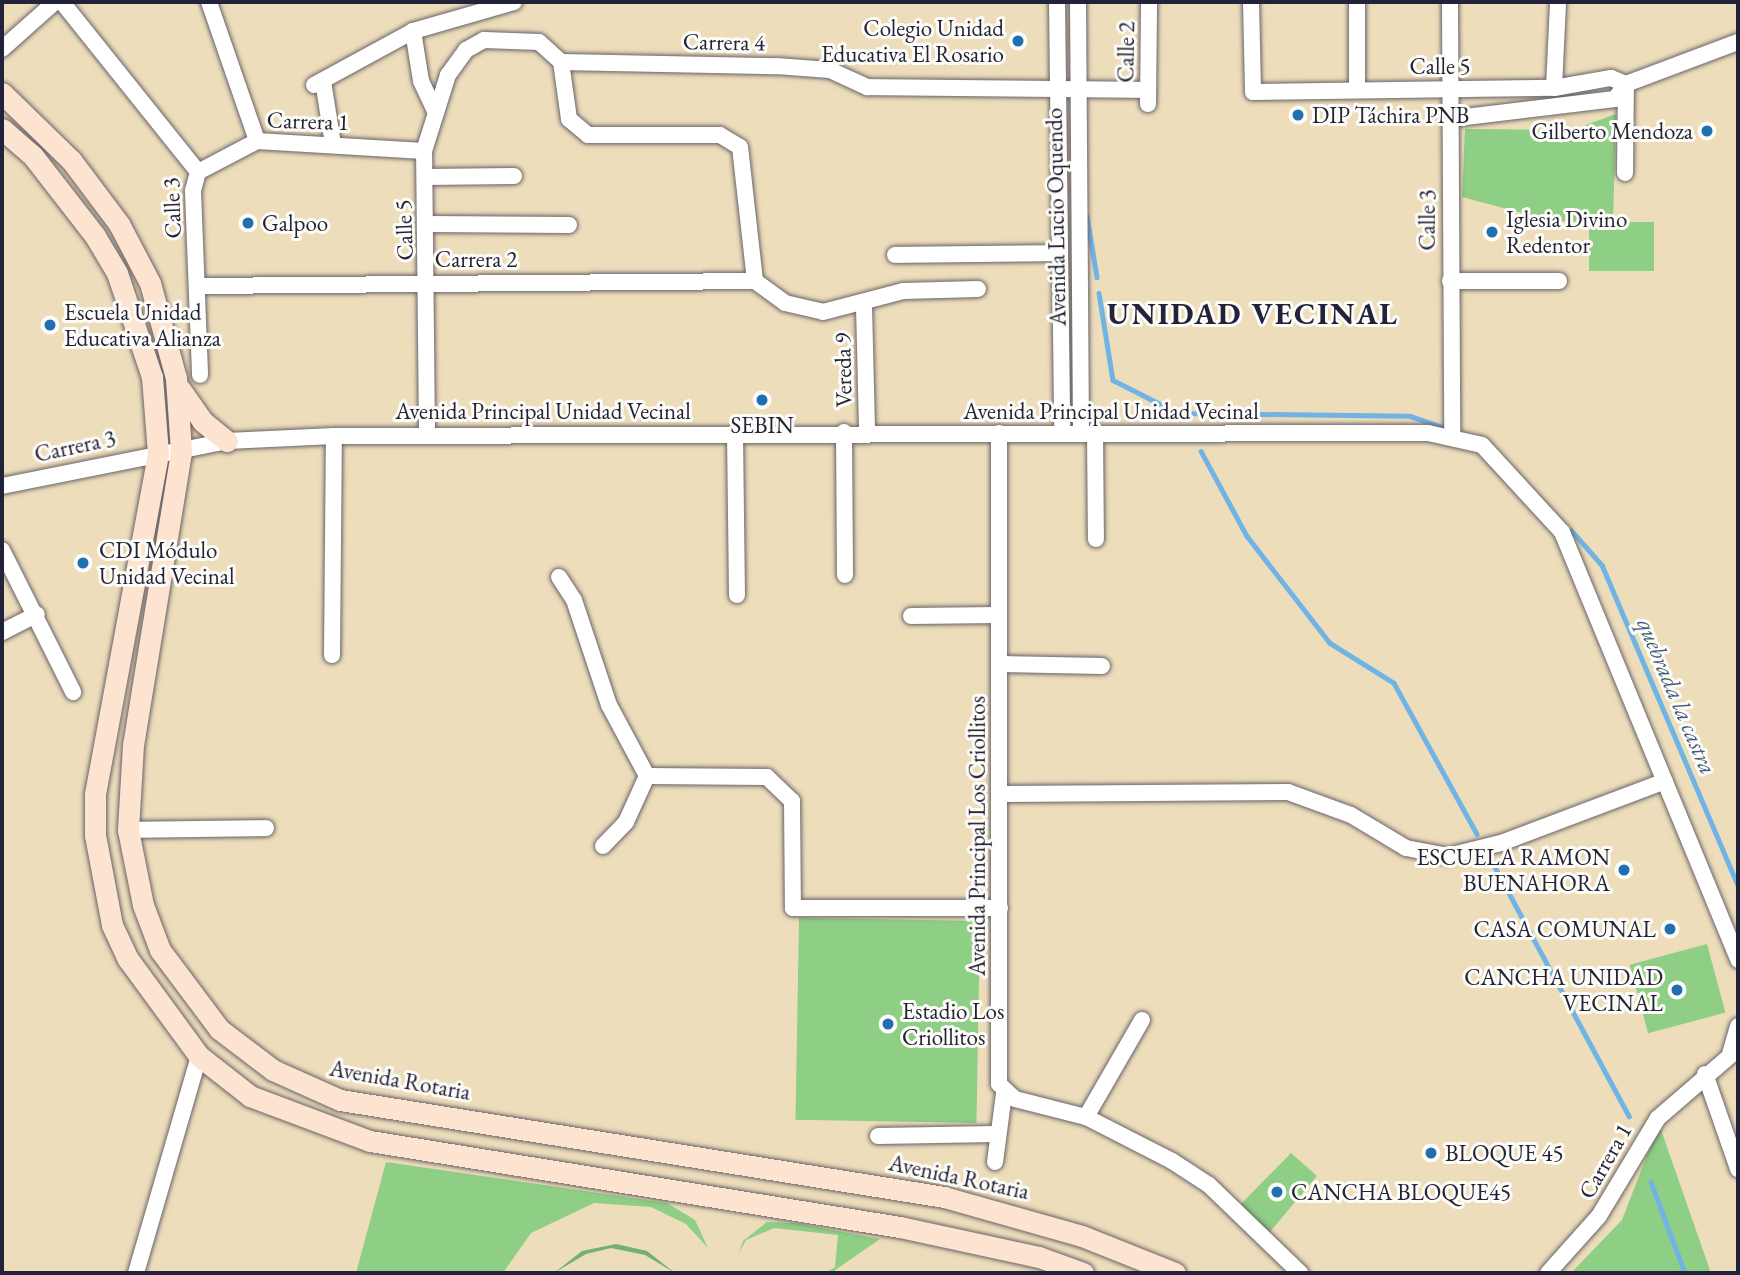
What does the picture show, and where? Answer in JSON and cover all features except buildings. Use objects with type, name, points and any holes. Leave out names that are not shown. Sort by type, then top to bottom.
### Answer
[{"type":"main road","name":"Avenida Rotaria","points":[[2,93],[94,186],[140,259],[176,378],[181,452],[133,745],[128,830],[143,905],[177,978],[243,1051],[308,1089],[385,1108],[944,1197],[1082,1236],[1175,1273]]},
{"type":"main road","points":[[2,129],[77,209],[117,273],[152,377],[158,454],[95,794],[94,835],[112,925],[128,959],[198,1056],[250,1096],[370,1142],[900,1227],[1039,1257],[1083,1273]]},
{"type":"main road","points":[[176,378],[194,412],[227,441]]},
{"type":"street","points":[[2,50],[55,2]]},
{"type":"street","name":"Calle 3","points":[[55,2],[198,172],[200,375]]},
{"type":"street","points":[[209,2],[257,141]]},
{"type":"street","points":[[332,144],[318,83],[412,32],[514,2]]},
{"type":"street","name":"Avenida Lucio Oquendo","points":[[1057,2],[1062,433]]},
{"type":"street","name":"Avenida Lucio Oquendo","points":[[1078,2],[1077,90],[1088,432],[1096,539]]},
{"type":"street","name":"Calle 2","points":[[1077,90],[1148,97],[1149,2]]},
{"type":"street","name":"Calle 5","points":[[1251,2],[1253,92],[1553,88],[1611,78],[1626,84]]},
{"type":"street","points":[[1357,2],[1357,89]]},
{"type":"street","name":"Calle 3","points":[[1450,2],[1448,89],[1452,438]]},
{"type":"street","points":[[1553,88],[1558,2]]},
{"type":"street","points":[[412,32],[421,81],[435,111]]},
{"type":"street","points":[[435,111],[449,75],[466,50],[484,40],[539,42],[561,62],[569,119],[588,135],[720,135],[740,147],[755,281]]},
{"type":"street","name":"Calle 5","points":[[1449,119],[1615,99],[1626,84],[1738,42]]},
{"type":"street","name":"Carrera 4","points":[[561,62],[776,66],[830,70],[867,87],[1057,90]]},
{"type":"street","points":[[1625,173],[1626,84]]},
{"type":"street","points":[[1057,90],[1077,90]]},
{"type":"street","name":"Calle 5","points":[[427,433],[428,224],[424,151],[435,111]]},
{"type":"street","name":"Carrera 1","points":[[198,172],[257,141],[424,151]]},
{"type":"street","points":[[425,177],[514,176]]},
{"type":"street","points":[[428,224],[569,225]]},
{"type":"street","points":[[895,255],[1058,253]]},
{"type":"street","name":"Carrera 2","points":[[198,286],[755,281]]},
{"type":"street","name":"Vereda 9","points":[[755,281],[785,303],[823,312],[864,306],[894,292],[978,289]]},
{"type":"street","points":[[1451,281],[1559,281]]},
{"type":"street","name":"Vereda 9","points":[[864,306],[867,432]]},
{"type":"street","points":[[844,432],[845,575]]},
{"type":"street","name":"Avenida Principal Unidad Vecinal","points":[[158,454],[181,452],[227,441],[427,433],[1088,432],[1452,438],[1482,445],[1562,532],[1738,960]]},
{"type":"street","points":[[735,433],[737,595]]},
{"type":"street","name":"Avenida Principal Los Criollitos","points":[[999,433],[1002,794],[997,1073],[1004,1094]]},
{"type":"street","points":[[332,655],[334,436]]},
{"type":"street","name":"Carrera 3","points":[[2,486],[158,454]]},
{"type":"street","points":[[2,550],[37,614],[72,688]]},
{"type":"street","points":[[558,578],[574,600],[609,705],[647,776]]},
{"type":"street","points":[[2,632],[37,614]]},
{"type":"street","points":[[911,616],[999,615]]},
{"type":"street","points":[[1000,664],[1102,666]]},
{"type":"street","points":[[603,846],[626,822],[647,776]]},
{"type":"street","points":[[647,776],[767,777],[783,786],[792,802],[793,908],[1000,908]]},
{"type":"street","points":[[1002,794],[1288,792],[1351,815],[1406,848],[1448,856],[1502,843],[1665,781]]},
{"type":"street","points":[[128,830],[266,828]]},
{"type":"street","points":[[1086,1116],[1142,1020]]},
{"type":"street","points":[[1734,1052],[1738,1026]]},
{"type":"street","name":"Carrera 1","points":[[1548,1273],[1599,1216],[1641,1138],[1705,1074],[1734,1052]]},
{"type":"street","points":[[136,1273],[198,1056]]},
{"type":"street","points":[[1705,1074],[1738,1169]]},
{"type":"street","points":[[995,1162],[996,1134],[1004,1094],[1086,1116],[1209,1185],[1300,1273]]},
{"type":"street","points":[[878,1136],[996,1134]]},
{"type":"green space","points":[[1616,114],[1613,222],[1654,222],[1654,271],[1589,271],[1589,222],[1552,221],[1462,197],[1465,129],[1572,130]]},
{"type":"green space","name":"Estadio Los Criollitos","points":[[799,918],[980,921],[976,1123],[796,1120]]},
{"type":"green space","name":"CANCHA UNIDAD VECINAL","points":[[1707,944],[1725,1013],[1648,1033],[1630,965]]},
{"type":"green space","points":[[1659,1124],[1711,1273],[1571,1273],[1622,1220]]},
{"type":"green space","name":"CANCHA BLOQUE45","points":[[1291,1153],[1317,1176],[1268,1234],[1236,1209]]},
{"type":"green space","points":[[386,1162],[667,1203],[695,1220],[708,1248],[686,1224],[651,1207],[594,1203],[531,1233],[503,1273],[356,1273]]},
{"type":"green space","points":[[767,1222],[795,1223],[880,1239],[831,1273],[826,1273],[835,1267],[838,1235],[774,1228],[746,1240],[739,1253],[743,1241]]},
{"type":"green space","points":[[616,1244],[647,1251],[675,1273],[645,1255],[611,1248],[586,1254],[554,1273],[582,1251]]},
{"type":"waterway","points":[[1087,216],[1097,277]]},
{"type":"waterway","name":"quebrada la castra","points":[[1099,293],[1113,380],[1178,413],[1410,416],[1445,428]]},
{"type":"waterway","points":[[1201,451],[1247,536],[1330,643],[1394,683],[1477,834]]},
{"type":"waterway","name":"quebrada la castra","points":[[1571,530],[1602,565],[1738,885]]},
{"type":"waterway","points":[[1495,867],[1629,1116]]},
{"type":"waterway","points":[[1651,1182],[1685,1273]]},
{"type":"place","name":"Colegio Unidad Educativa El Rosario","points":[[1018,41]]},
{"type":"place","name":"DIP Táchira PNB","points":[[1298,115]]},
{"type":"place","name":"Gilberto Mendoza","points":[[1707,131]]},
{"type":"place","name":"Galpoo","points":[[248,223]]},
{"type":"place","name":"Iglesia Divino Redentor","points":[[1492,232]]},
{"type":"place","name":"Escuela Unidad Educativa Alianza","points":[[50,325]]},
{"type":"place","name":"SEBIN","points":[[762,400]]},
{"type":"place","name":"CDI Módulo Unidad Vecinal","points":[[83,563]]},
{"type":"place","name":"ESCUELA RAMON BUENAHORA","points":[[1624,870]]},
{"type":"place","name":"CASA COMUNAL","points":[[1670,929]]},
{"type":"place","name":"CANCHA UNIDAD VECINAL","points":[[1677,990]]},
{"type":"place","name":"Estadio Los Criollitos","points":[[888,1024]]},
{"type":"place","name":"BLOQUE 45","points":[[1431,1153]]},
{"type":"place","name":"CANCHA BLOQUE45","points":[[1277,1192]]},
{"type":"district","name":"UNIDAD VECINAL","points":[[1253,314]]}]
